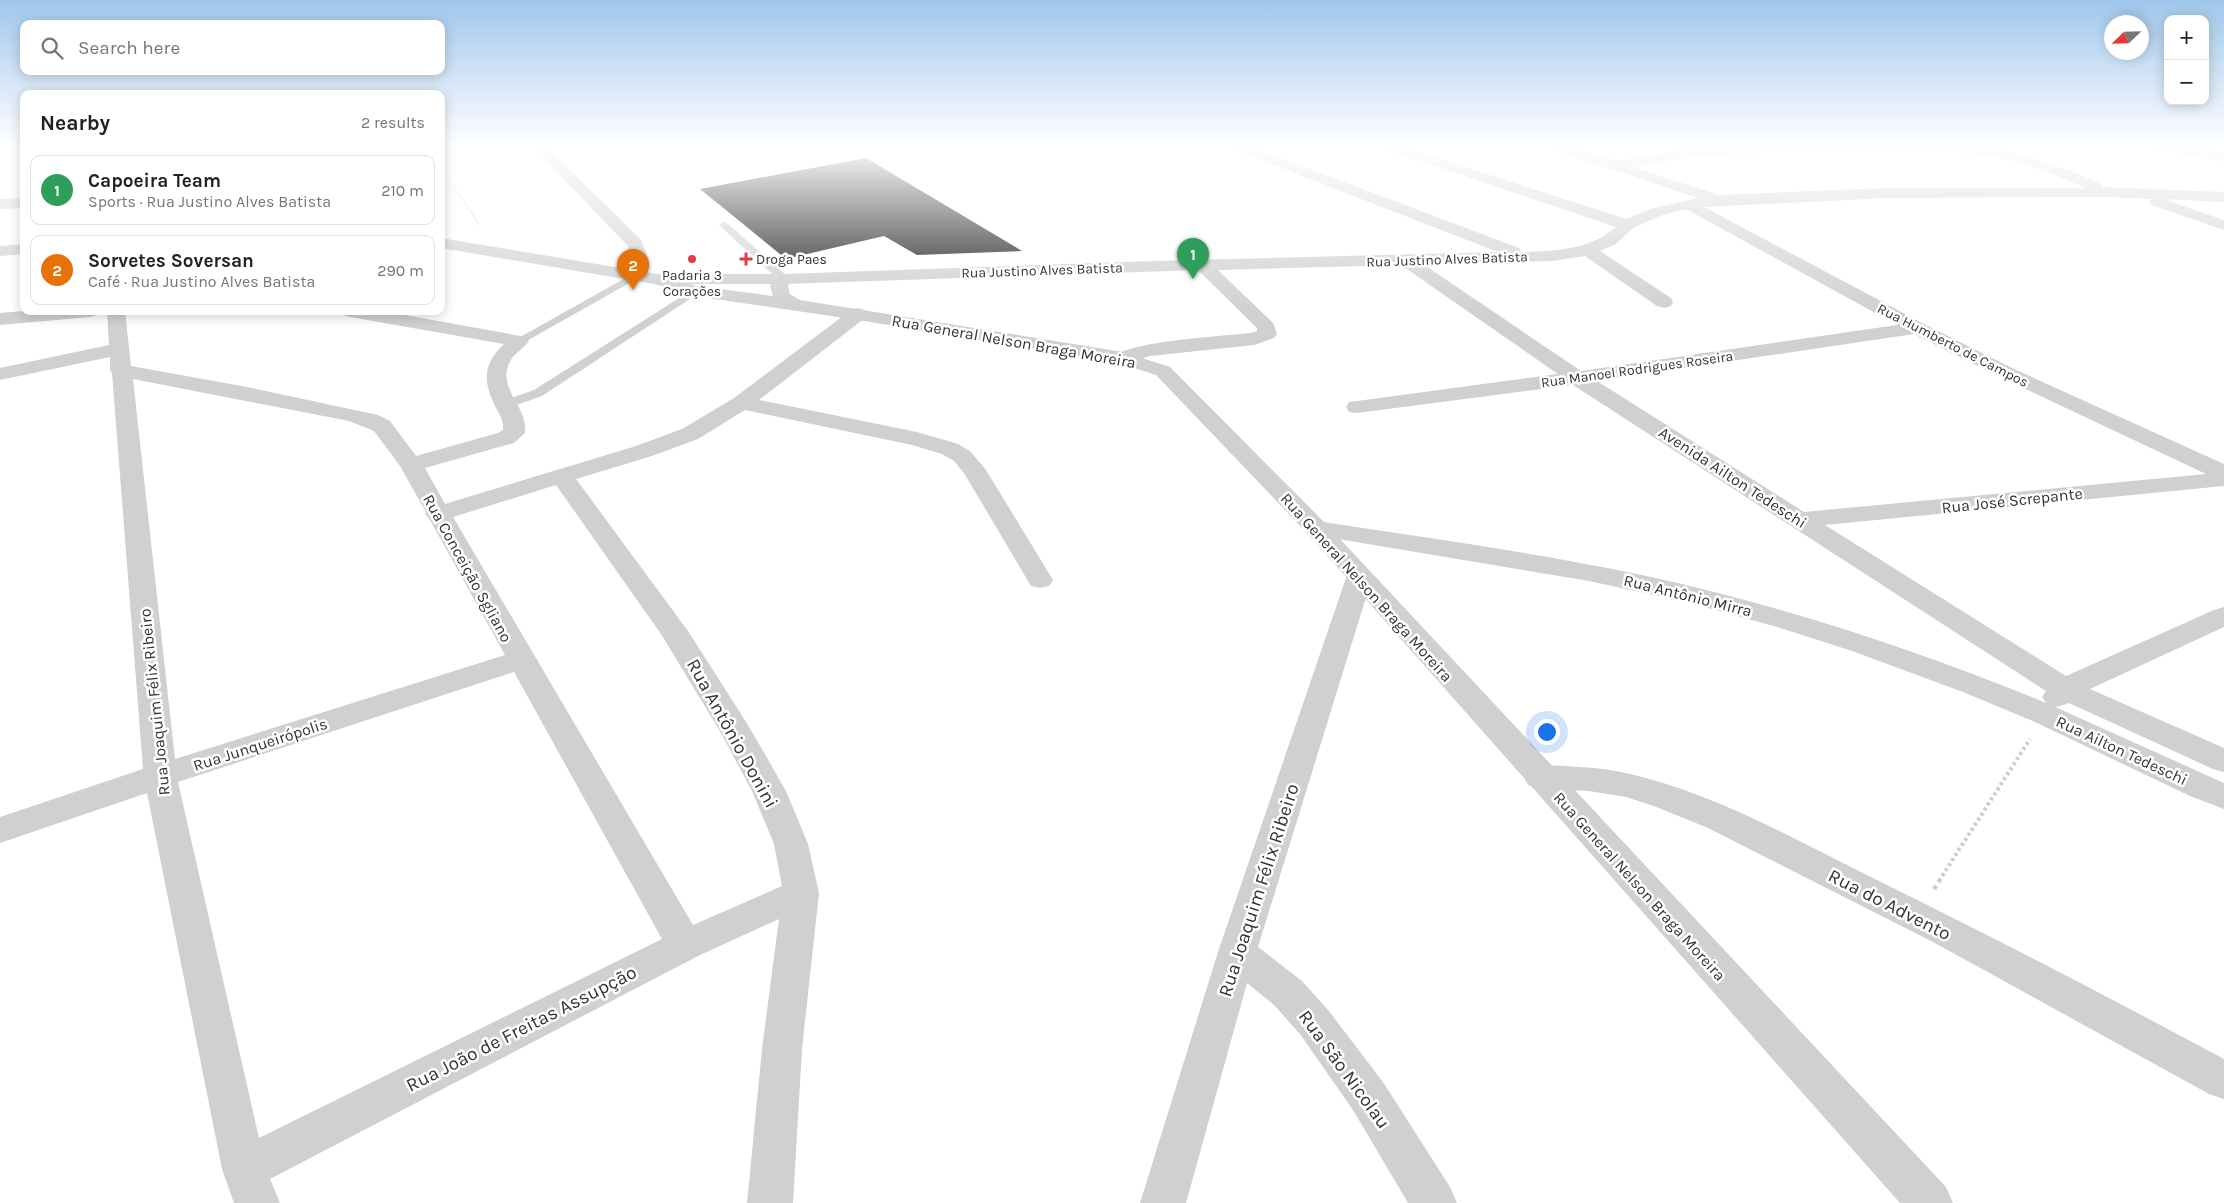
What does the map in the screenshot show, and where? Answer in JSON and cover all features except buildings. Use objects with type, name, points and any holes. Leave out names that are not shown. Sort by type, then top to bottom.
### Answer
[{"type":"street","points":[[594,202],[635,244],[641,254],[646,277]]},
{"type":"street","points":[[1383,202],[1523,256]]},
{"type":"street","points":[[1558,202],[1627,225]]},
{"type":"street","name":"Rua Justino Alves Batista","points":[[445,244],[646,277],[784,278],[1552,256],[1588,250],[1610,240],[1627,225],[1656,212],[1702,202]]},
{"type":"street","points":[[2155,202],[2224,225]]},
{"type":"street","points":[[0,204],[20,204]]},
{"type":"street","name":"Rua Humberto de Campos","points":[[1688,204],[1917,328],[2066,402],[2224,473]]},
{"type":"street","points":[[0,251],[20,249]]},
{"type":"street","points":[[1588,250],[1664,302]]},
{"type":"street","name":"Avenida Ailton Tedeschi","points":[[1405,260],[1578,378],[2064,689]]},
{"type":"street","points":[[1123,358],[1148,350],[1254,340],[1267,334],[1266,328],[1203,265]]},
{"type":"street","name":"Rua General Nelson Braga Moreira","points":[[646,277],[695,291],[858,314],[1123,358],[1163,371],[1317,530],[1930,1203]]},
{"type":"street","points":[[784,278],[779,286],[782,297],[795,305]]},
{"type":"street","points":[[437,514],[562,477],[690,434],[742,403],[858,314]]},
{"type":"street","points":[[0,319],[45,315]]},
{"type":"street","name":"Rua Joaquim Félix Ribeiro","points":[[116,315],[160,776],[250,1186]]},
{"type":"street","points":[[373,315],[519,341]]},
{"type":"street","name":"Rua Manoel Rodrigues Roseira","points":[[1357,407],[1578,378],[1917,328]]},
{"type":"street","points":[[411,465],[506,438],[515,430],[497,390],[497,370],[501,359],[519,341]]},
{"type":"street","points":[[0,374],[120,360]]},
{"type":"street","name":"Rua Conceição Sgliano","points":[[120,360],[247,393],[354,415],[382,426],[411,465],[520,660],[685,945]]},
{"type":"street","points":[[742,403],[892,433],[950,449],[962,456],[974,470],[1040,580]]},
{"type":"street","name":"Rua Antônio Donini","points":[[562,477],[674,631],[737,733],[769,791],[791,844],[801,893],[782,1050],[770,1203]]},
{"type":"street","name":"Rua José Screpante","points":[[1800,520],[2224,479]]},
{"type":"street","name":"Rua Antônio Mirra","points":[[1317,530],[1559,566],[1728,604],[1862,645],[2045,715]]},
{"type":"street","name":"Rua Joaquim Félix Ribeiro","points":[[1164,1203],[1237,952],[1359,578]]},
{"type":"street","points":[[2064,689],[2224,616]]},
{"type":"street","name":"Rua Junqueirópolis","points":[[0,830],[160,776],[520,660]]},
{"type":"street","name":"Rua Ailton Tedeschi","points":[[2224,761],[2064,689],[2045,715],[2224,797]]},
{"type":"street","name":"Rua do Advento","points":[[1540,777],[1612,782],[1637,788],[1678,802],[1727,823],[1917,916],[2224,1080]]},
{"type":"street","name":"Rua João de Freitas Assupção","points":[[250,1186],[685,945],[801,893]]},
{"type":"street","name":"Rua São Nicolau","points":[[1237,952],[1288,993],[1314,1022],[1368,1096],[1434,1203]]},
{"type":"lane","points":[[724,225],[784,278]]},
{"type":"lane","points":[[519,341],[646,277]]},
{"type":"lane","points":[[505,405],[538,393],[695,291]]},
{"type":"path","points":[[465,202],[499,252]]},
{"type":"path","points":[[1917,916],[2045,715]]},
{"type":"place","name":"Padaria 3 Corações","points":[[692,259]]},
{"type":"place","name":"Droga Paes","points":[[746,259]]},
{"type":"place","name":"Capoeira Team","points":[[1193,279]]},
{"type":"place","name":"Sorvetes Soversan","points":[[633,290]]}]
